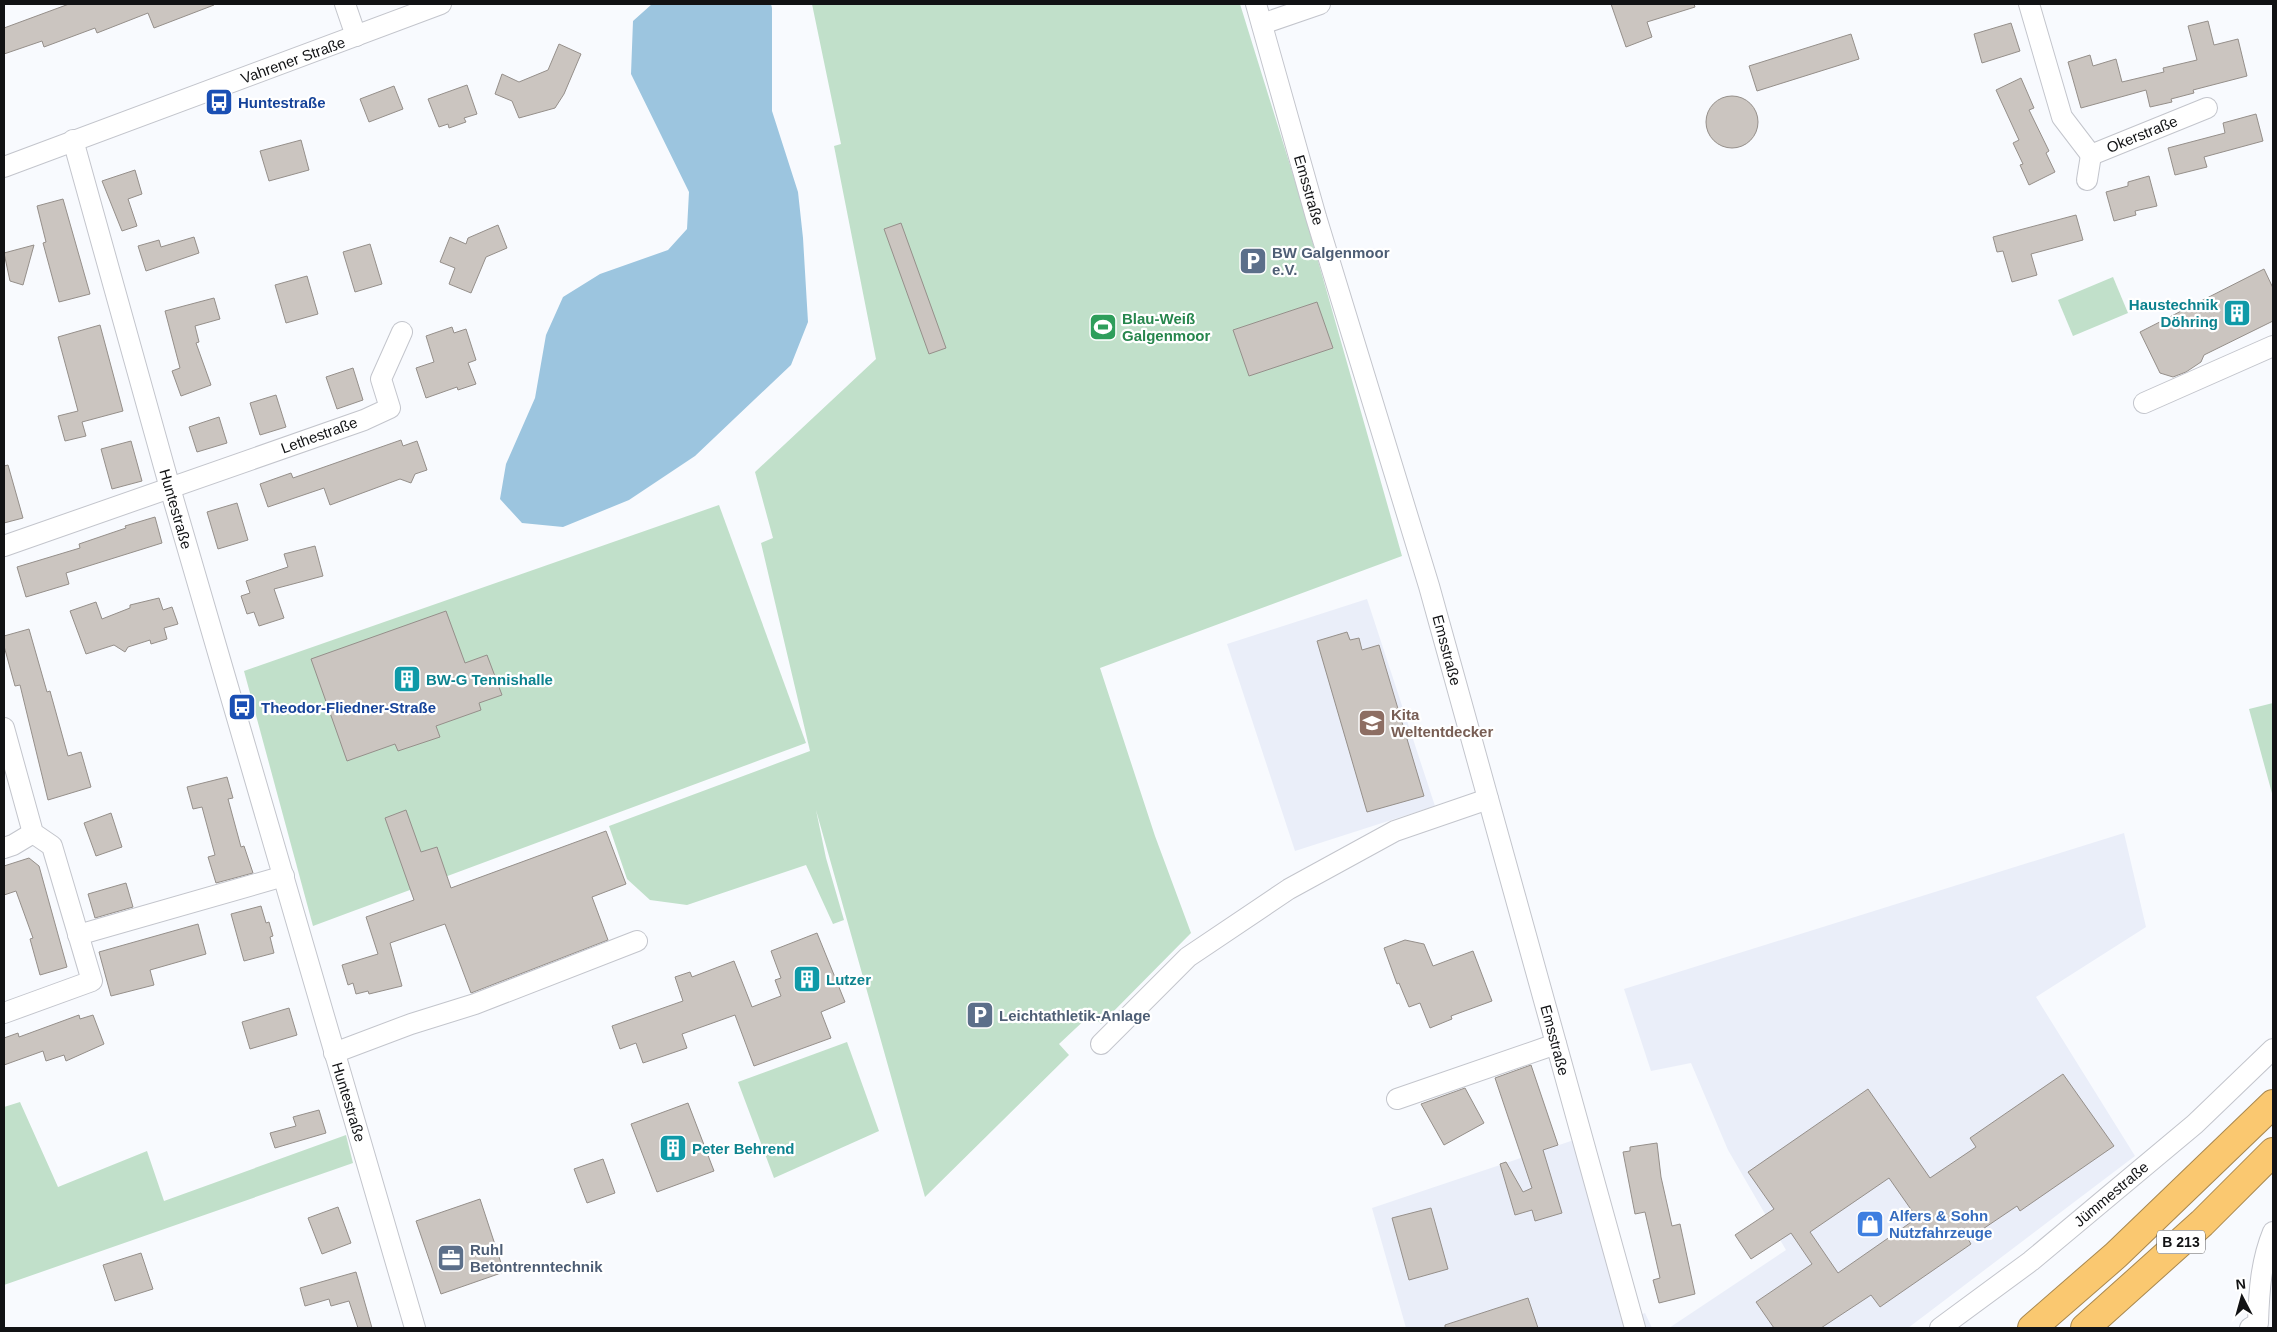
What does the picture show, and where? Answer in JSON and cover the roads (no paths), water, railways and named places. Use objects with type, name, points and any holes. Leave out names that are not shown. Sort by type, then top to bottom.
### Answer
[{"type":"highway","points":[[2197,1180],[2202,1158],[2273,1087]]},
{"type":"highway","name":"B 213","points":[[2032,1328],[2116,1256],[2197,1180],[2273,1104]]},
{"type":"highway","name":"B 213","points":[[2085,1328],[2202,1222],[2273,1152]]},
{"type":"street","points":[[345,4],[356,36]]},
{"type":"street","name":"Vahrener Straße","points":[[4,167],[441,4]]},
{"type":"street","name":"Emsstraße","points":[[1256,4],[1316,217],[1429,586],[1634,1328]]},
{"type":"street","points":[[1262,24],[1320,4]]},
{"type":"street","name":"Okerstraße","points":[[2029,4],[2062,117],[2091,155],[2207,108]]},
{"type":"street","name":"Huntestraße","points":[[73,140],[170,488],[415,1328]]},
{"type":"street","points":[[2087,180],[2091,155]]},
{"type":"street","name":"Lethestraße","points":[[170,488],[364,420],[390,408],[381,379],[402,332]]},
{"type":"street","points":[[2144,403],[2273,346]]},
{"type":"street","points":[[4,546],[170,488]]},
{"type":"street","points":[[4,728],[33,833],[52,846],[92,981],[4,1014]]},
{"type":"street","points":[[1101,1044],[1188,956],[1289,889],[1395,831],[1488,800]]},
{"type":"street","points":[[4,848],[33,833]]},
{"type":"street","points":[[78,935],[284,876]]},
{"type":"street","points":[[334,1053],[411,1024],[475,1004],[637,941]]},
{"type":"street","points":[[1397,1099],[1556,1044]]},
{"type":"street","name":"Jümmestraße","points":[[1940,1328],[2032,1262],[2195,1124],[2273,1049]]},
{"type":"street","points":[[2256,1326],[2264,1253],[2273,1232]]},
{"type":"water","points":[[652,4],[771,4],[772,111],[798,192],[808,322],[791,365],[695,456],[629,500],[563,527],[522,523],[500,499],[506,464],[535,398],[546,335],[563,297],[600,274],[668,250],[687,229],[689,192],[631,74],[633,21]]},
{"type":"place","name":"Huntestraße","points":[[219,102]]},
{"type":"place","name":"BW Galgenmoor e.V.","points":[[1253,261]]},
{"type":"place","name":"Haustechnik Döhring","points":[[2237,313]]},
{"type":"place","name":"Blau-Weiß Galgenmoor","points":[[1103,327]]},
{"type":"place","name":"BW-G Tennishalle","points":[[407,679]]},
{"type":"place","name":"Theodor-Fliedner-Straße","points":[[242,707]]},
{"type":"place","name":"Kita Weltentdecker","points":[[1372,723]]},
{"type":"place","name":"Lutzer","points":[[807,979]]},
{"type":"place","name":"Leichtathletik-Anlage","points":[[980,1015]]},
{"type":"place","name":"Peter Behrend","points":[[673,1148]]},
{"type":"place","name":"Alfers & Sohn Nutzfahrzeuge","points":[[1870,1224]]},
{"type":"place","name":"Ruhl Betontrenntechnik","points":[[451,1258]]}]
